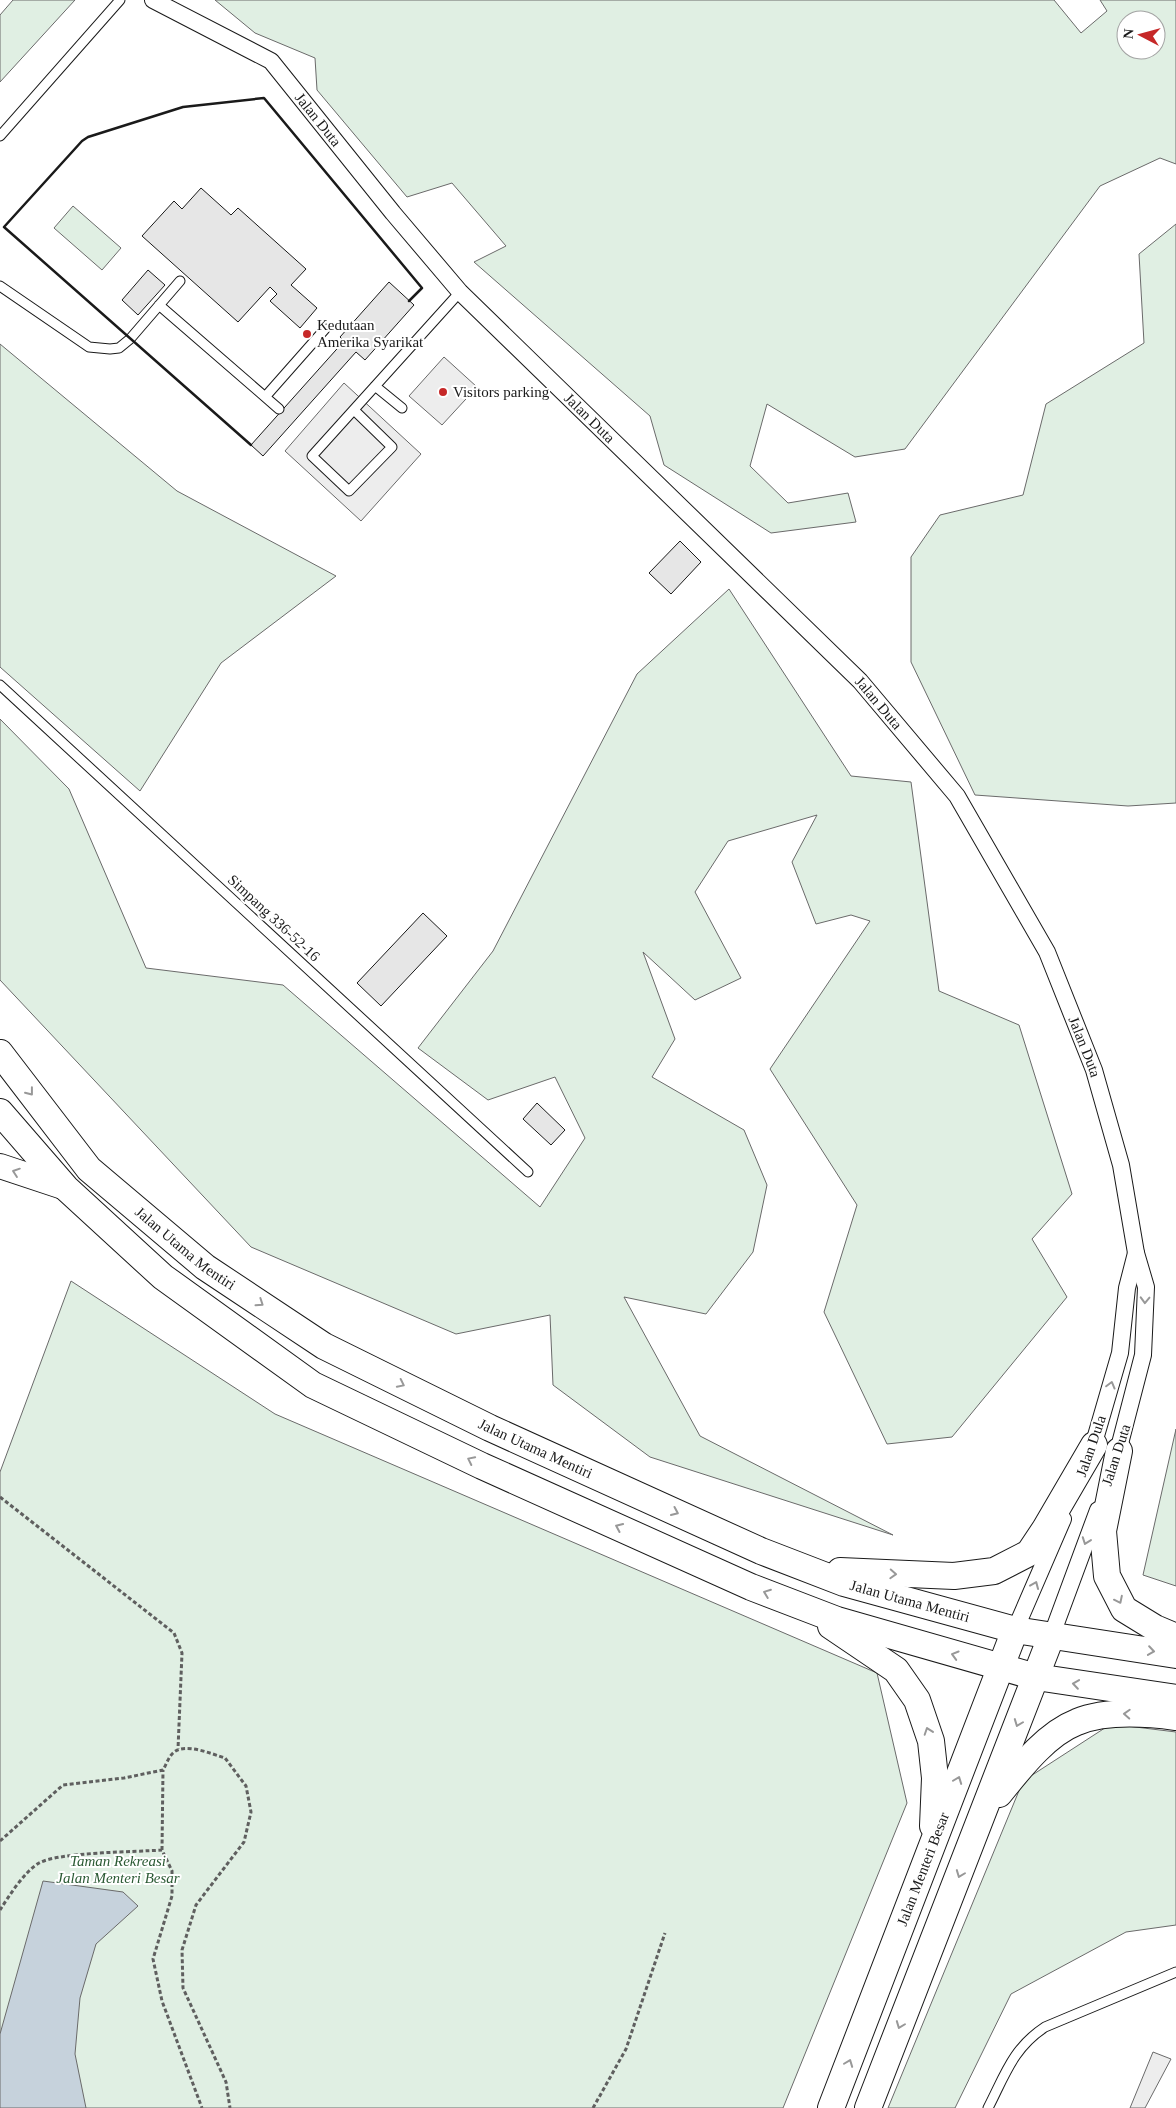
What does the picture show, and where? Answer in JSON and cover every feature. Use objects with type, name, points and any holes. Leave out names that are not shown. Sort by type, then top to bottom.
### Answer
[{"type":"main road","name":"Jalan Utama Mentiri","points":[[0,1053],[89,1169],[205,1267],[324,1346],[490,1428],[761,1551],[844,1583],[1016,1630],[1051,1637],[1176,1655]]},
{"type":"main road","points":[[0,1112],[66,1188],[163,1276],[313,1385],[482,1466],[752,1587],[837,1620],[1036,1677],[1176,1698]]},
{"type":"main road","points":[[810,1570],[954,1576],[994,1571],[1029,1553],[1094,1446]]},
{"type":"main road","points":[[1119,1451],[1103,1531],[1107,1576],[1124,1609],[1155,1628],[1176,1637]]},
{"type":"main road","points":[[802,1606],[896,1670],[917,1700],[932,1741],[934,1768],[932,1849]]},
{"type":"main road","name":"Jalan Menteri Besar","points":[[831,2108],[1016,1630]]},
{"type":"main road","points":[[868,2108],[1051,1637]]},
{"type":"main road","points":[[984,1812],[1022,1766],[1048,1740],[1077,1722],[1119,1713],[1176,1716]]},
{"type":"street","name":"Jalan Duta","points":[[153,0],[271,61],[393,213],[460,292],[860,682],[957,796],[1047,952],[1094,1070],[1121,1165],[1136,1253],[1146,1287],[1143,1355],[1119,1451],[1051,1637]]},
{"type":"street","points":[[0,1166],[66,1188]]},
{"type":"street","name":"Jalan Dula","points":[[1016,1630],[1094,1446],[1120,1353],[1127,1288],[1136,1253]]},
{"type":"lane","points":[[0,136],[120,0]]},
{"type":"lane","points":[[0,286],[89,347],[110,349],[119,348],[130,339],[180,281]]},
{"type":"lane","points":[[354,410],[392,447],[349,491],[312,456],[460,292]]},
{"type":"lane","points":[[159,305],[279,408]]},
{"type":"lane","points":[[265,397],[325,329]]},
{"type":"lane","points":[[375,386],[402,408]]},
{"type":"lane","name":"Simpang 336-52-16","points":[[0,685],[528,1172]]},
{"type":"lane","points":[[988,2108],[1018,2049],[1033,2035],[1046,2027],[1176,1972]]},
{"type":"path","points":[[0,1497],[174,1634],[182,1653],[178,1749]]},
{"type":"path","points":[[202,2108],[162,2001],[153,1959],[172,1896],[172,1870],[162,1850],[162,1770],[171,1754],[178,1749],[187,1748],[226,1758],[246,1786],[251,1812],[244,1842],[196,1905],[182,1950],[183,1988],[226,2082],[230,2108]]},
{"type":"path","points":[[0,1841],[63,1785],[124,1778],[162,1770]]},
{"type":"path","points":[[0,1910],[13,1888],[39,1863],[61,1857],[162,1850]]},
{"type":"path","points":[[593,2108],[626,2049],[665,1933]]},
{"type":"green space","points":[[13,0],[75,0],[0,82],[0,15]]},
{"type":"green space","points":[[215,0],[1054,0],[1081,33],[1107,11],[1100,0],[1176,0],[1176,164],[1160,158],[1100,186],[905,449],[855,457],[767,404],[750,466],[788,503],[848,493],[856,522],[771,533],[664,465],[650,416],[474,262],[506,246],[452,183],[407,197],[317,90],[315,58],[255,33]]},
{"type":"green space","points":[[73,206],[121,248],[102,270],[54,228]]},
{"type":"green space","points":[[1176,224],[1176,803],[1128,806],[975,795],[911,662],[911,557],[940,515],[1023,495],[1046,404],[1144,343],[1139,254]]},
{"type":"green space","points":[[0,344],[177,491],[336,576],[221,663],[140,791],[0,667]]},
{"type":"green space","points":[[729,589],[851,776],[911,782],[939,991],[1019,1025],[1072,1194],[1032,1239],[1067,1297],[952,1437],[887,1444],[824,1312],[857,1205],[770,1069],[870,921],[851,915],[816,924],[792,862],[817,815],[728,841],[695,892],[741,978],[695,1000],[643,952],[675,1039],[652,1077],[744,1130],[767,1185],[753,1252],[706,1314],[624,1297],[700,1436],[893,1535],[650,1457],[553,1385],[550,1315],[456,1334],[251,1247],[0,980],[0,719],[69,789],[146,968],[283,985],[540,1207],[585,1138],[555,1077],[488,1100],[418,1048],[493,951],[637,674]]},
{"type":"green space","name":"Taman Rekreasi Jalan Menteri Besar","points":[[71,1281],[275,1414],[877,1673],[907,1803],[783,2108],[0,2108],[0,1472]]},
{"type":"green space","points":[[1176,1429],[1176,1586],[1143,1575]]},
{"type":"green space","points":[[1111,1724],[1176,1732],[1176,1925],[1126,1932],[1011,1994],[955,2108],[888,2108],[1023,1781]]},
{"type":"shaded area","name":"Visitors parking","points":[[444,357],[477,387],[442,425],[409,396]]},
{"type":"shaded area","points":[[344,383],[421,454],[361,521],[285,451]]},
{"type":"shaded area","points":[[43,1881],[123,1892],[138,1906],[96,1944],[80,1998],[75,2054],[86,2108],[0,2108],[0,2034]]},
{"type":"shaded area","points":[[1153,2052],[1171,2059],[1145,2108],[1130,2108]]},
{"type":"building","points":[[201,188],[231,215],[238,208],[306,269],[291,285],[317,308],[300,328],[270,301],[277,294],[270,287],[238,322],[142,236],[174,201],[182,209]]},
{"type":"building","points":[[148,270],[165,285],[138,315],[122,300]]},
{"type":"building","points":[[389,282],[414,305],[365,360],[356,352],[263,456],[251,445],[344,341],[340,337]]},
{"type":"building","points":[[680,541],[701,562],[671,594],[649,573]]},
{"type":"building","points":[[423,913],[447,936],[381,1006],[357,983]]},
{"type":"building","points":[[537,1103],[565,1130],[551,1145],[523,1119]]},
{"type":"wall","points":[[251,445],[4,227],[82,141],[88,137],[183,107],[264,98],[422,288],[409,301]]},
{"type":"place","name":"Kedutaan Amerika Syarikat","points":[[307,334]]},
{"type":"place","name":"Visitors parking","points":[[443,392]]}]
